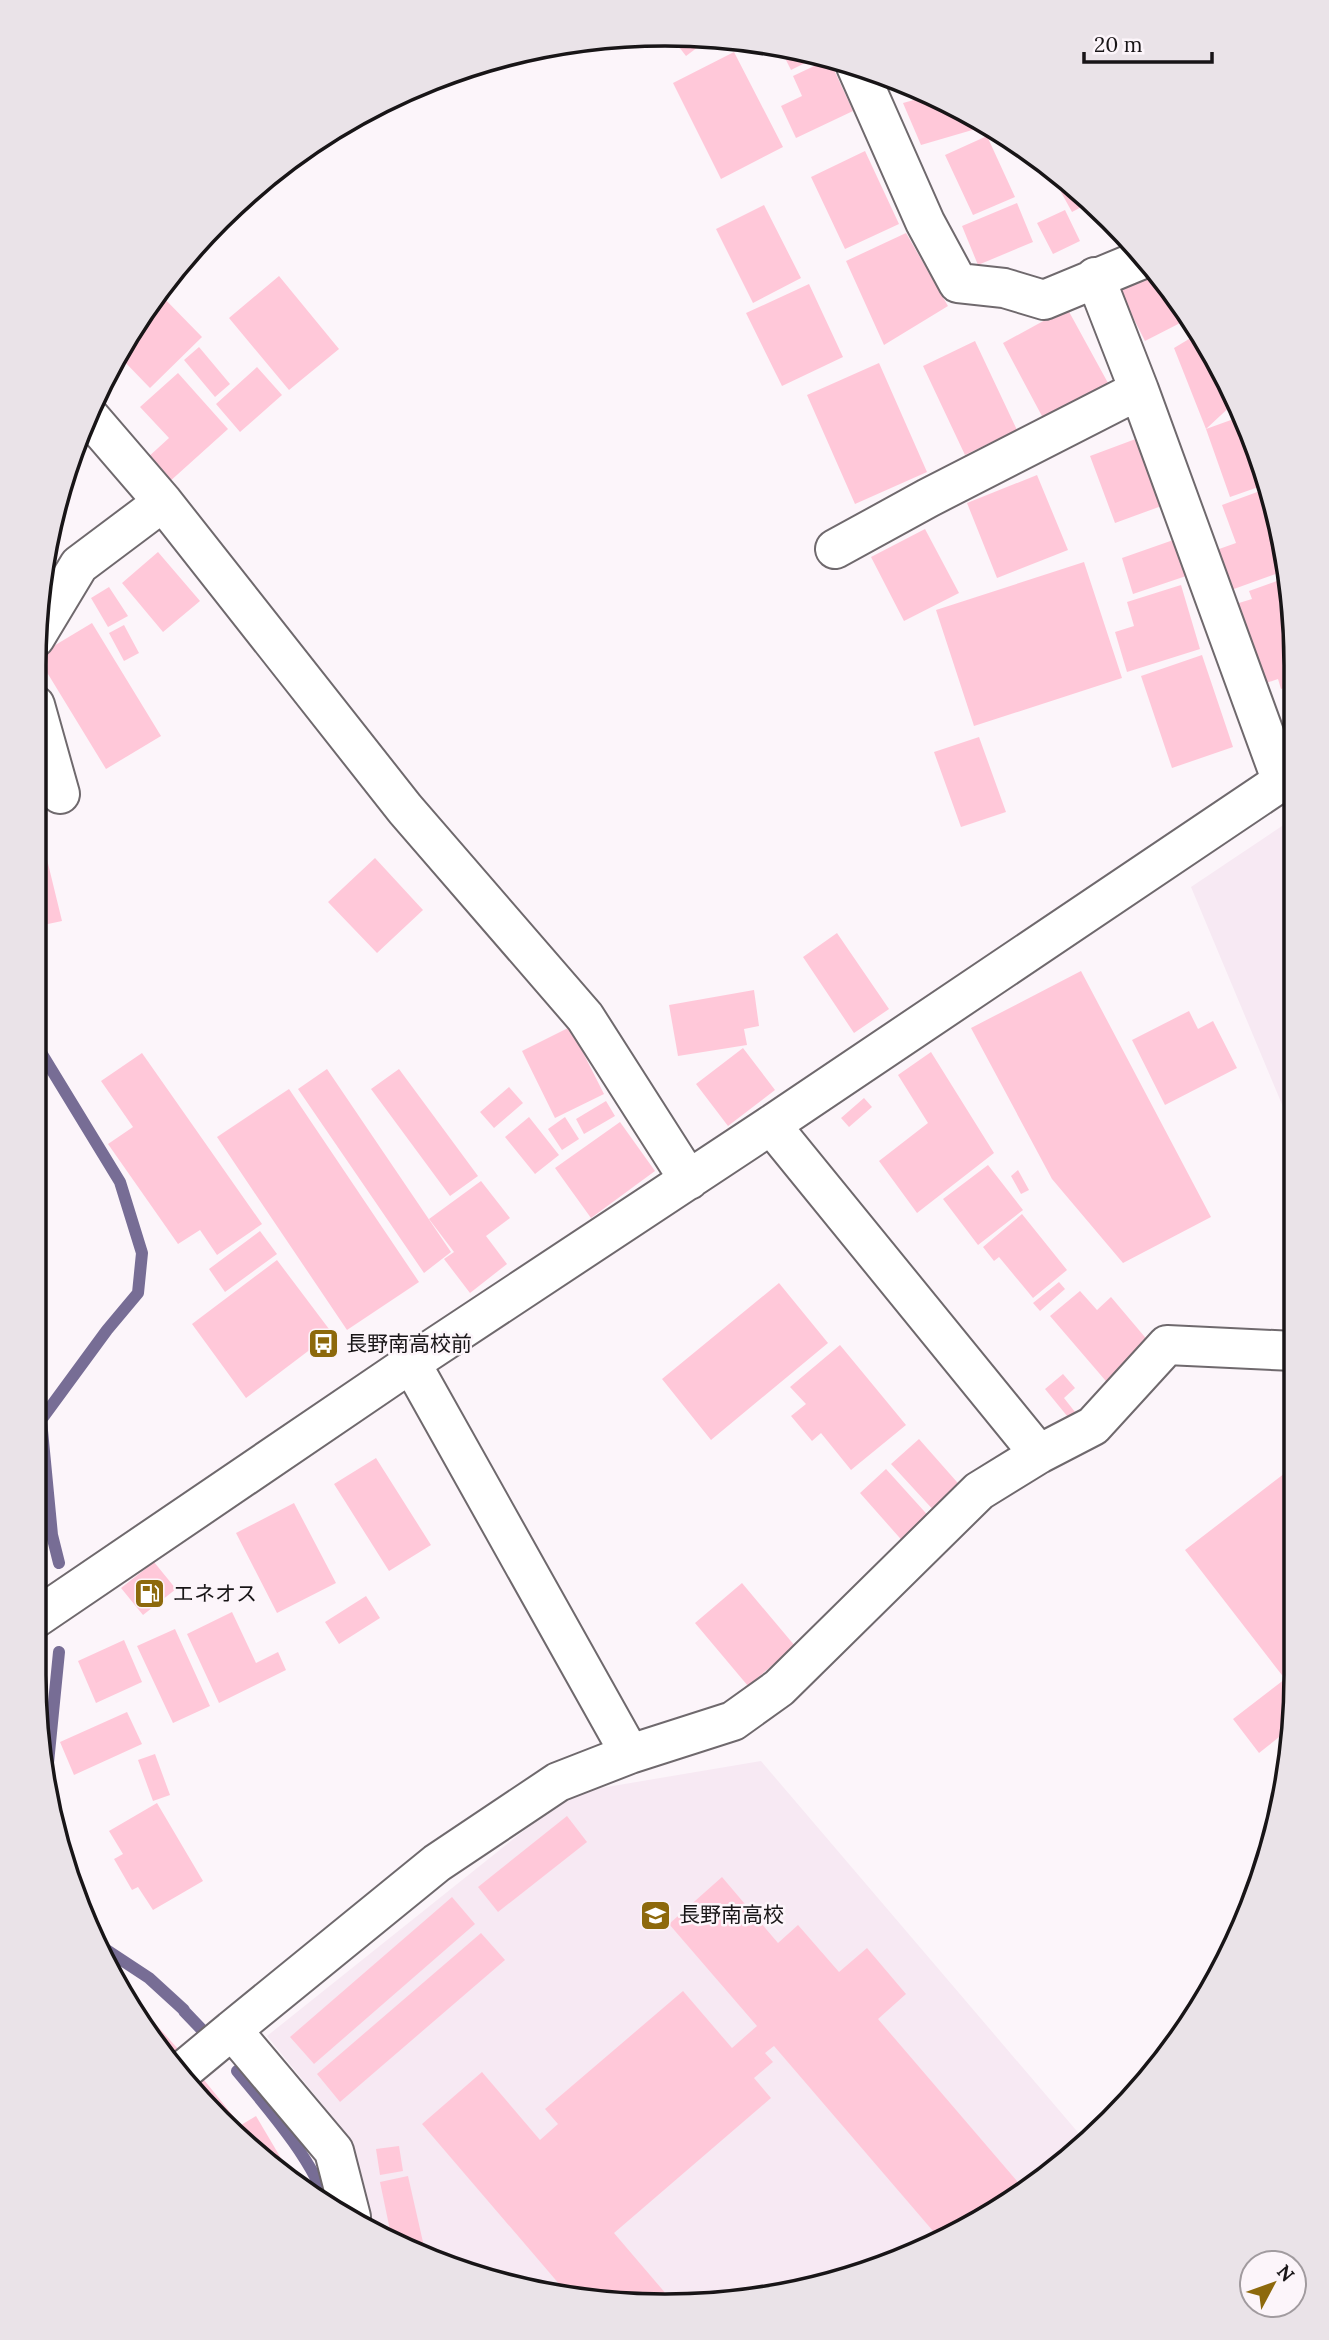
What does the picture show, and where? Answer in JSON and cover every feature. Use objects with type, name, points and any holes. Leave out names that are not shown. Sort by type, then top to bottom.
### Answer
[{"type":"street","points":[[861,77],[925,222],[958,283],[1004,288],[1044,300],[1135,262]]},
{"type":"street","points":[[1095,277],[1284,767]]},
{"type":"street","points":[[835,549],[1139,390]]},
{"type":"street","points":[[95,423],[163,502],[405,809],[585,1017],[689,1180]]},
{"type":"street","points":[[48,617],[79,565],[163,502]]},
{"type":"street","points":[[46,746],[60,794]]},
{"type":"street","points":[[46,1611],[411,1363],[689,1180],[1284,780]]},
{"type":"street","points":[[771,1125],[1039,1454]]},
{"type":"street","points":[[186,2068],[437,1863],[558,1782],[630,1754],[733,1721],[779,1688],[979,1491],[1039,1454],[1093,1426],[1167,1345],[1284,1351]]},
{"type":"street","points":[[411,1363],[630,1754]]},
{"type":"street","points":[[232,2029],[334,2151],[349,2208]]},
{"type":"shaded area","points":[[1284,825],[1284,1109],[1191,887]]},
{"type":"shaded area","name":"長野南高校","points":[[761,1761],[1080,2134],[1008,2190],[938,2231],[863,2262],[785,2283],[745,2289],[705,2293],[624,2293],[544,2283],[466,2262],[368,2219],[360,2181],[339,2125],[267,2036],[571,1793]]},
{"type":"building","points":[[679,46],[698,47],[686,56]]},
{"type":"building","points":[[734,52],[783,147],[721,179],[673,83]]},
{"type":"building","points":[[784,57],[806,62],[791,70]]},
{"type":"building","points":[[817,65],[834,70],[853,111],[796,138],[781,106],[802,96],[793,76]]},
{"type":"building","points":[[916,99],[976,129],[921,145],[903,103]]},
{"type":"building","points":[[987,136],[1015,197],[973,215],[945,155]]},
{"type":"building","points":[[865,151],[899,224],[845,249],[811,177]]},
{"type":"building","points":[[1058,187],[1081,207],[1072,212]]},
{"type":"building","points":[[1017,203],[1033,242],[978,265],[962,226]]},
{"type":"building","points":[[764,205],[801,278],[753,303],[716,229]]},
{"type":"building","points":[[1065,210],[1080,241],[1053,254],[1037,223]]},
{"type":"building","points":[[906,233],[948,306],[884,345],[846,261]]},
{"type":"building","points":[[1145,274],[1180,323],[1145,341],[1118,288]]},
{"type":"building","points":[[279,276],[339,349],[289,390],[229,318]]},
{"type":"building","points":[[809,284],[843,357],[782,386],[746,313]]},
{"type":"building","points":[[165,299],[202,337],[150,388],[124,362]]},
{"type":"building","points":[[1067,308],[1108,383],[1043,418],[1003,343]]},
{"type":"building","points":[[1190,338],[1228,409],[1206,429],[1174,348]]},
{"type":"building","points":[[975,341],[1017,430],[965,455],[923,366]]},
{"type":"building","points":[[199,347],[230,384],[215,397],[184,360]]},
{"type":"building","points":[[879,363],[927,472],[855,504],[807,395]]},
{"type":"building","points":[[257,367],[282,395],[240,432],[216,404]]},
{"type":"building","points":[[178,373],[228,429],[168,483],[146,459],[169,438],[140,407]]},
{"type":"building","points":[[1232,419],[1257,487],[1230,497],[1206,429]]},
{"type":"building","points":[[1141,437],[1167,504],[1115,523],[1090,456]]},
{"type":"building","points":[[1037,475],[1068,550],[997,578],[967,503]]},
{"type":"building","points":[[1258,492],[1276,574],[1220,594],[1205,554],[1236,543],[1222,505]]},
{"type":"building","points":[[925,529],[959,593],[904,621],[871,557]]},
{"type":"building","points":[[1179,538],[1192,574],[1133,594],[1122,558]]},
{"type":"building","points":[[158,552],[200,601],[163,632],[122,583]]},
{"type":"building","points":[[1084,562],[1122,678],[974,726],[936,610]]},
{"type":"building","points":[[1278,581],[1284,664],[1284,688],[1281,689],[1278,679],[1257,686],[1229,606],[1252,599],[1249,591]]},
{"type":"building","points":[[1181,585],[1200,649],[1127,672],[1115,632],[1134,626],[1127,602]]},
{"type":"building","points":[[109,587],[128,616],[108,627],[91,598]]},
{"type":"building","points":[[92,623],[161,736],[106,769],[46,671],[46,650]]},
{"type":"building","points":[[124,625],[139,653],[124,661],[109,633]]},
{"type":"building","points":[[1202,655],[1233,747],[1172,768],[1141,676]]},
{"type":"building","points":[[979,737],[1006,812],[961,827],[934,752]]},
{"type":"building","points":[[46,855],[62,921],[46,924]]},
{"type":"building","points":[[375,858],[423,910],[377,953],[328,902]]},
{"type":"building","points":[[837,933],[889,1009],[854,1033],[803,957]]},
{"type":"building","points":[[1081,971],[1211,1217],[1123,1263],[1052,1179],[971,1028]]},
{"type":"building","points":[[754,990],[759,1026],[744,1029],[747,1045],[678,1056],[669,1005]]},
{"type":"building","points":[[1189,1011],[1198,1029],[1213,1021],[1237,1068],[1165,1105],[1132,1040]]},
{"type":"building","points":[[570,1027],[604,1094],[555,1118],[522,1051]]},
{"type":"building","points":[[743,1048],[775,1090],[728,1126],[696,1084]]},
{"type":"building","points":[[931,1052],[994,1153],[917,1213],[879,1161],[928,1123],[898,1075]]},
{"type":"building","points":[[142,1053],[262,1224],[217,1255],[200,1230],[178,1244],[108,1144],[133,1127],[101,1081]]},
{"type":"building","points":[[327,1069],[451,1252],[424,1273],[298,1089]]},
{"type":"building","points":[[399,1069],[478,1176],[450,1196],[371,1089]]},
{"type":"building","points":[[509,1087],[523,1103],[494,1128],[480,1112]]},
{"type":"building","points":[[289,1089],[419,1282],[347,1330],[217,1137]]},
{"type":"building","points":[[864,1098],[872,1107],[849,1127],[841,1118]]},
{"type":"building","points":[[606,1101],[615,1116],[584,1134],[576,1119]]},
{"type":"building","points":[[529,1117],[559,1155],[535,1174],[505,1137]]},
{"type":"building","points":[[565,1117],[579,1139],[562,1150],[548,1129]]},
{"type":"building","points":[[620,1122],[655,1171],[591,1218],[555,1168]]},
{"type":"building","points":[[988,1165],[1023,1210],[978,1245],[943,1199]]},
{"type":"building","points":[[1018,1170],[1029,1190],[1021,1194],[1011,1176]]},
{"type":"building","points":[[481,1181],[510,1218],[486,1236],[507,1264],[470,1293],[444,1259],[454,1252],[429,1219]]},
{"type":"building","points":[[1022,1214],[1067,1270],[1033,1298],[999,1257],[994,1261],[983,1247]]},
{"type":"building","points":[[260,1231],[277,1254],[225,1292],[209,1269]]},
{"type":"building","points":[[277,1260],[332,1333],[246,1398],[192,1324]]},
{"type":"building","points":[[1059,1282],[1065,1289],[1040,1311],[1033,1303]]},
{"type":"building","points":[[779,1283],[828,1343],[711,1440],[662,1379]]},
{"type":"building","points":[[1080,1291],[1097,1310],[1111,1297],[1155,1349],[1111,1387],[1050,1316]]},
{"type":"building","points":[[840,1345],[906,1425],[851,1470],[821,1433],[812,1441],[791,1416],[806,1404],[790,1387]]},
{"type":"building","points":[[1063,1374],[1075,1388],[1064,1398],[1079,1417],[1072,1422],[1045,1389]]},
{"type":"building","points":[[919,1439],[964,1490],[937,1514],[891,1464]]},
{"type":"building","points":[[376,1458],[431,1545],[389,1571],[334,1484]]},
{"type":"building","points":[[886,1469],[933,1521],[906,1545],[860,1493]]},
{"type":"building","points":[[1284,1474],[1284,1678],[1185,1550]]},
{"type":"building","points":[[294,1503],[336,1583],[277,1613],[236,1533]]},
{"type":"building","points":[[154,1562],[176,1589],[143,1615],[121,1588]]},
{"type":"building","points":[[742,1583],[795,1646],[748,1686],[695,1623]]},
{"type":"building","points":[[366,1596],[380,1618],[339,1644],[325,1622]]},
{"type":"building","points":[[232,1612],[256,1663],[278,1652],[286,1670],[219,1703],[187,1634]]},
{"type":"building","points":[[175,1629],[210,1706],[173,1723],[137,1646]]},
{"type":"building","points":[[124,1640],[142,1682],[96,1703],[78,1661]]},
{"type":"building","points":[[1284,1680],[1280,1736],[1259,1753],[1233,1719]]},
{"type":"building","points":[[127,1712],[142,1744],[74,1775],[60,1742]]},
{"type":"building","points":[[155,1754],[170,1795],[153,1801],[138,1760]]},
{"type":"building","points":[[157,1803],[203,1881],[153,1910],[138,1887],[132,1890],[114,1859],[123,1854],[109,1831]]},
{"type":"building","points":[[567,1816],[587,1842],[498,1912],[478,1887]]},
{"type":"building","points":[[722,1877],[778,1943],[798,1925],[839,1972],[867,1948],[906,1994],[878,2019],[1018,2183],[974,2212],[934,2233],[774,2046],[765,2053],[773,2062],[754,2078],[771,2098],[614,2233],[666,2294],[624,2293],[560,2285],[422,2124],[482,2072],[540,2140],[558,2124],[545,2109],[683,1991],[732,2048],[757,2026],[669,1924]]},
{"type":"building","points":[[452,1897],[475,1924],[314,2064],[290,2037]]},
{"type":"building","points":[[481,1933],[505,1960],[340,2102],[317,2074]]},
{"type":"building","points":[[148,2015],[179,2050],[175,2054]]},
{"type":"building","points":[[200,2075],[234,2117],[227,2113],[195,2079]]},
{"type":"building","points":[[256,2116],[284,2164],[256,2141],[240,2126]]},
{"type":"building","points":[[399,2146],[403,2171],[380,2175],[376,2149]]},
{"type":"building","points":[[408,2176],[424,2245],[390,2231],[380,2182]]},
{"type":"waterway","points":[[46,1061],[120,1182],[142,1253],[138,1293],[107,1330],[46,1413]]},
{"type":"waterway","points":[[46,1472],[52,1535],[59,1563]]},
{"type":"waterway","points":[[50,1744],[59,1652]]},
{"type":"waterway","points":[[111,1953],[149,1978],[184,2010]]},
{"type":"waterway","points":[[184,2011],[205,2033]]},
{"type":"waterway","points":[[237,2071],[301,2154],[321,2190]]},
{"type":"place","name":"長野南高校前","points":[[323,1344]]},
{"type":"place","name":"エネオス","points":[[150,1594]]},
{"type":"place","name":"長野南高校","points":[[656,1915]]}]
